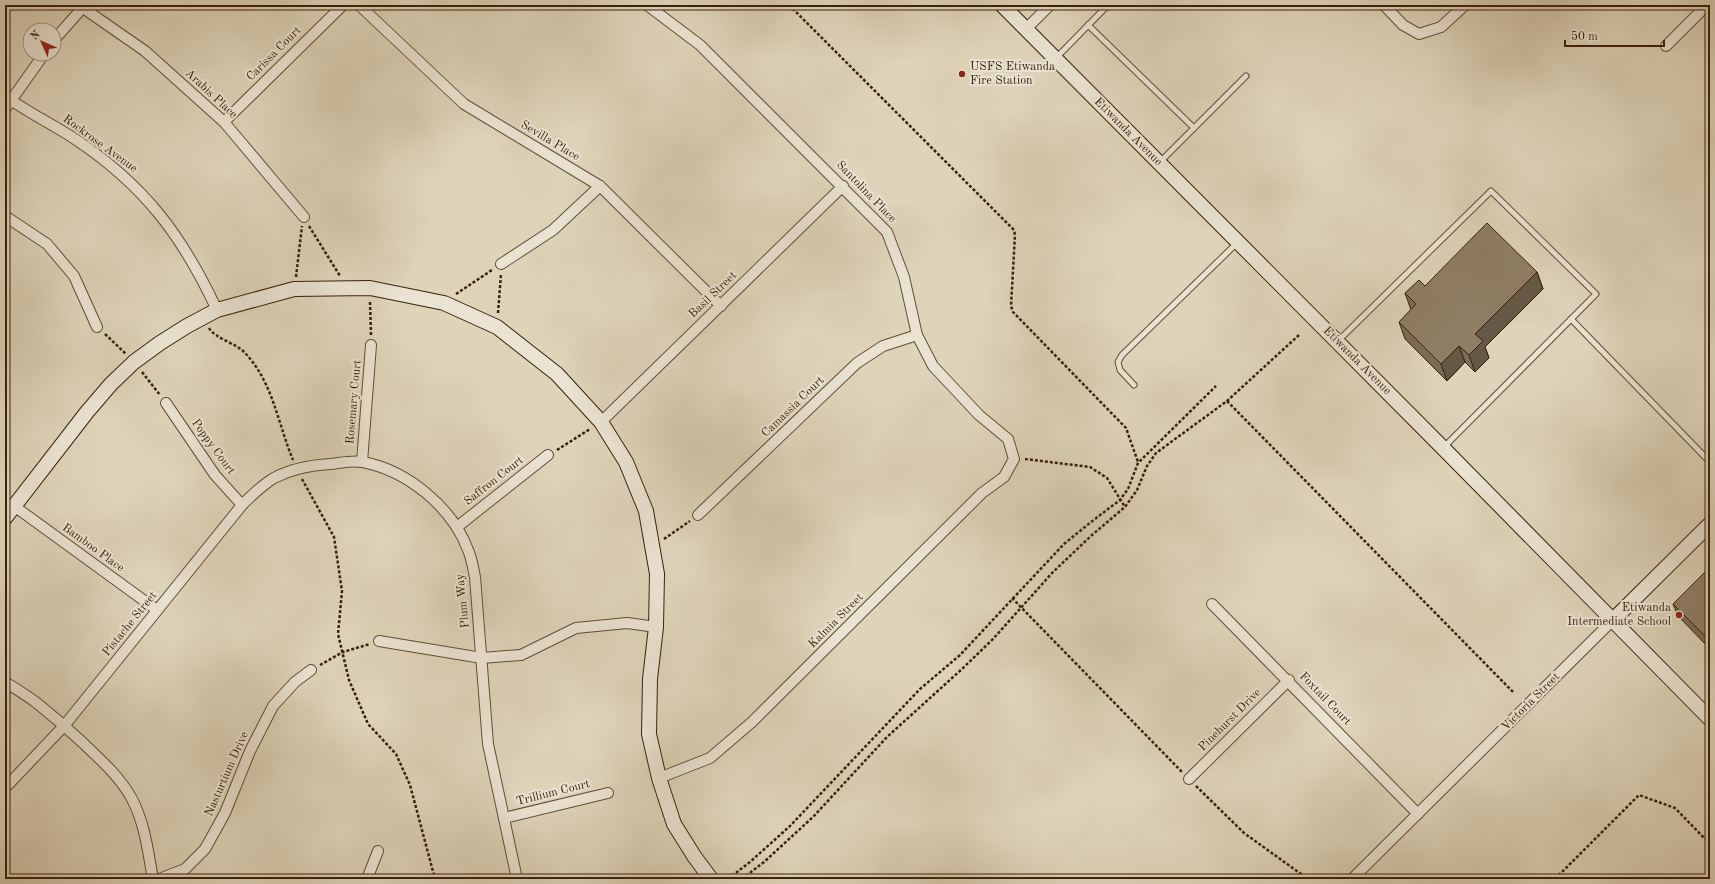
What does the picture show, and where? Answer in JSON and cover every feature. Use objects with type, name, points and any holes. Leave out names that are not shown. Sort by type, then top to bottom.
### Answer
[{"type":"street","name":"Carissa Court","points":[[224,122],[343,5]]},
{"type":"street","name":"Sevilla Place","points":[[359,5],[464,104],[600,186],[721,306]]},
{"type":"street","name":"Santolina Place","points":[[647,5],[700,45],[843,186],[887,232],[904,277],[917,335],[933,366],[979,415],[1008,439],[1014,459]]},
{"type":"street","name":"Etiwanda Avenue","points":[[1002,5],[1338,342],[1710,719]]},
{"type":"street","points":[[1026,29],[1050,5]]},
{"type":"street","points":[[1384,5],[1403,24],[1419,34],[1441,27],[1465,5]]},
{"type":"street","points":[[1666,46],[1707,5]]},
{"type":"street","name":"Arabis Place","points":[[84,7],[145,51],[224,122],[304,217]]},
{"type":"street","points":[[62,31],[84,7]]},
{"type":"street","points":[[7,102],[38,62]]},
{"type":"street","name":"Rockrose Avenue","points":[[7,102],[75,139],[106,161],[133,184],[156,208],[173,231],[206,285],[217,310]]},
{"type":"street","points":[[501,264],[552,230],[600,186]]},
{"type":"street","name":"Basil Street","points":[[601,422],[843,186]]},
{"type":"street","points":[[5,216],[47,244],[74,276],[97,327]]},
{"type":"street","points":[[5,518],[87,412],[111,384],[134,362],[160,343],[217,310],[294,289],[370,288],[444,303],[497,327],[557,374],[601,422],[626,462],[646,511],[657,574],[656,627],[650,679],[649,734],[659,778],[674,824],[694,856],[711,879]]},
{"type":"street","name":"Camassia Court","points":[[698,515],[857,363],[883,346],[917,335]]},
{"type":"street","name":"Rosemary Court","points":[[362,462],[371,345]]},
{"type":"street","name":"Poppy Court","points":[[166,403],[215,475],[242,505]]},
{"type":"street","name":"Saffron Court","points":[[457,527],[548,455]]},
{"type":"street","name":"Kalmia Street","points":[[659,778],[710,758],[752,722],[982,494],[1004,477],[1014,459]]},
{"type":"street","name":"Plum Way","points":[[275,477],[312,465],[362,462],[389,470],[414,484],[437,503],[457,527],[469,551],[475,577],[488,744],[517,879]]},
{"type":"street","name":"Pistache Street","points":[[5,788],[64,726],[242,505],[258,489],[275,477]]},
{"type":"street","name":"Bamboo Place","points":[[14,506],[157,610]]},
{"type":"street","name":"Victoria Street","points":[[1352,879],[1710,524]]},
{"type":"street","name":"Foxtail Court","points":[[1212,604],[1418,814]]},
{"type":"street","points":[[379,641],[482,658],[521,655],[576,628],[627,623],[656,627]]},
{"type":"street","name":"Nasturtium Drive","points":[[159,879],[185,869],[205,849],[225,813],[250,751],[273,706],[295,682],[311,670]]},
{"type":"street","name":"Pinehurst Drive","points":[[1189,778],[1288,680]]},
{"type":"street","points":[[5,682],[38,704],[64,726],[105,764],[123,784],[141,820],[148,846],[153,879]]},
{"type":"street","name":"Trillium Court","points":[[504,818],[608,793]]},
{"type":"street","points":[[366,879],[378,852]]},
{"type":"lane","points":[[1056,59],[1108,5]]},
{"type":"lane","points":[[1088,25],[1194,128]]},
{"type":"lane","points":[[1160,163],[1246,76]]},
{"type":"lane","points":[[1338,342],[1492,191],[1596,294],[1443,448]]},
{"type":"lane","points":[[1134,385],[1120,370],[1118,362],[1122,355],[1238,242]]},
{"type":"lane","points":[[1571,319],[1710,462]]},
{"type":"path","points":[[790,5],[1014,230],[1011,306],[1013,312],[1126,428],[1138,462]]},
{"type":"path","points":[[304,217],[349,289]]},
{"type":"path","points":[[294,289],[304,217]]},
{"type":"path","points":[[444,303],[501,264]]},
{"type":"path","points":[[497,327],[501,264]]},
{"type":"path","points":[[370,288],[371,345]]},
{"type":"path","points":[[203,317],[211,333],[236,345],[246,353],[258,370],[277,412],[297,470],[334,537],[342,592],[338,634],[349,680],[368,724],[396,754],[410,785],[436,879]]},
{"type":"path","points":[[742,879],[764,862],[813,817],[887,737],[962,670],[1076,551],[1125,507],[1137,490],[1147,466],[1156,453],[1227,401],[1299,335]]},
{"type":"path","points":[[728,879],[750,862],[790,826],[916,694],[960,655],[1064,544],[1120,500],[1128,489],[1138,462],[1216,386]]},
{"type":"path","points":[[1227,401],[1514,693]]},
{"type":"path","points":[[548,455],[601,422]]},
{"type":"path","points":[[1014,459],[1032,459],[1090,467],[1107,478],[1125,507]]},
{"type":"path","points":[[652,547],[698,515]]},
{"type":"path","points":[[1012,598],[1244,833],[1308,879]]},
{"type":"path","points":[[311,670],[343,652],[379,641]]},
{"type":"path","points":[[1554,879],[1639,795],[1675,808],[1710,844]]},
{"type":"building","points":[[1487,223],[1537,272],[1475,334],[1483,341],[1469,355],[1459,346],[1441,364],[1399,322],[1416,304],[1405,293],[1419,280],[1425,286]]},
{"type":"building","points":[[1710,567],[1710,641],[1673,604]]},
{"type":"place","name":"USFS Etiwanda Fire Station","points":[[962,74]]},
{"type":"place","name":"Etiwanda Intermediate School","points":[[1679,615]]}]
